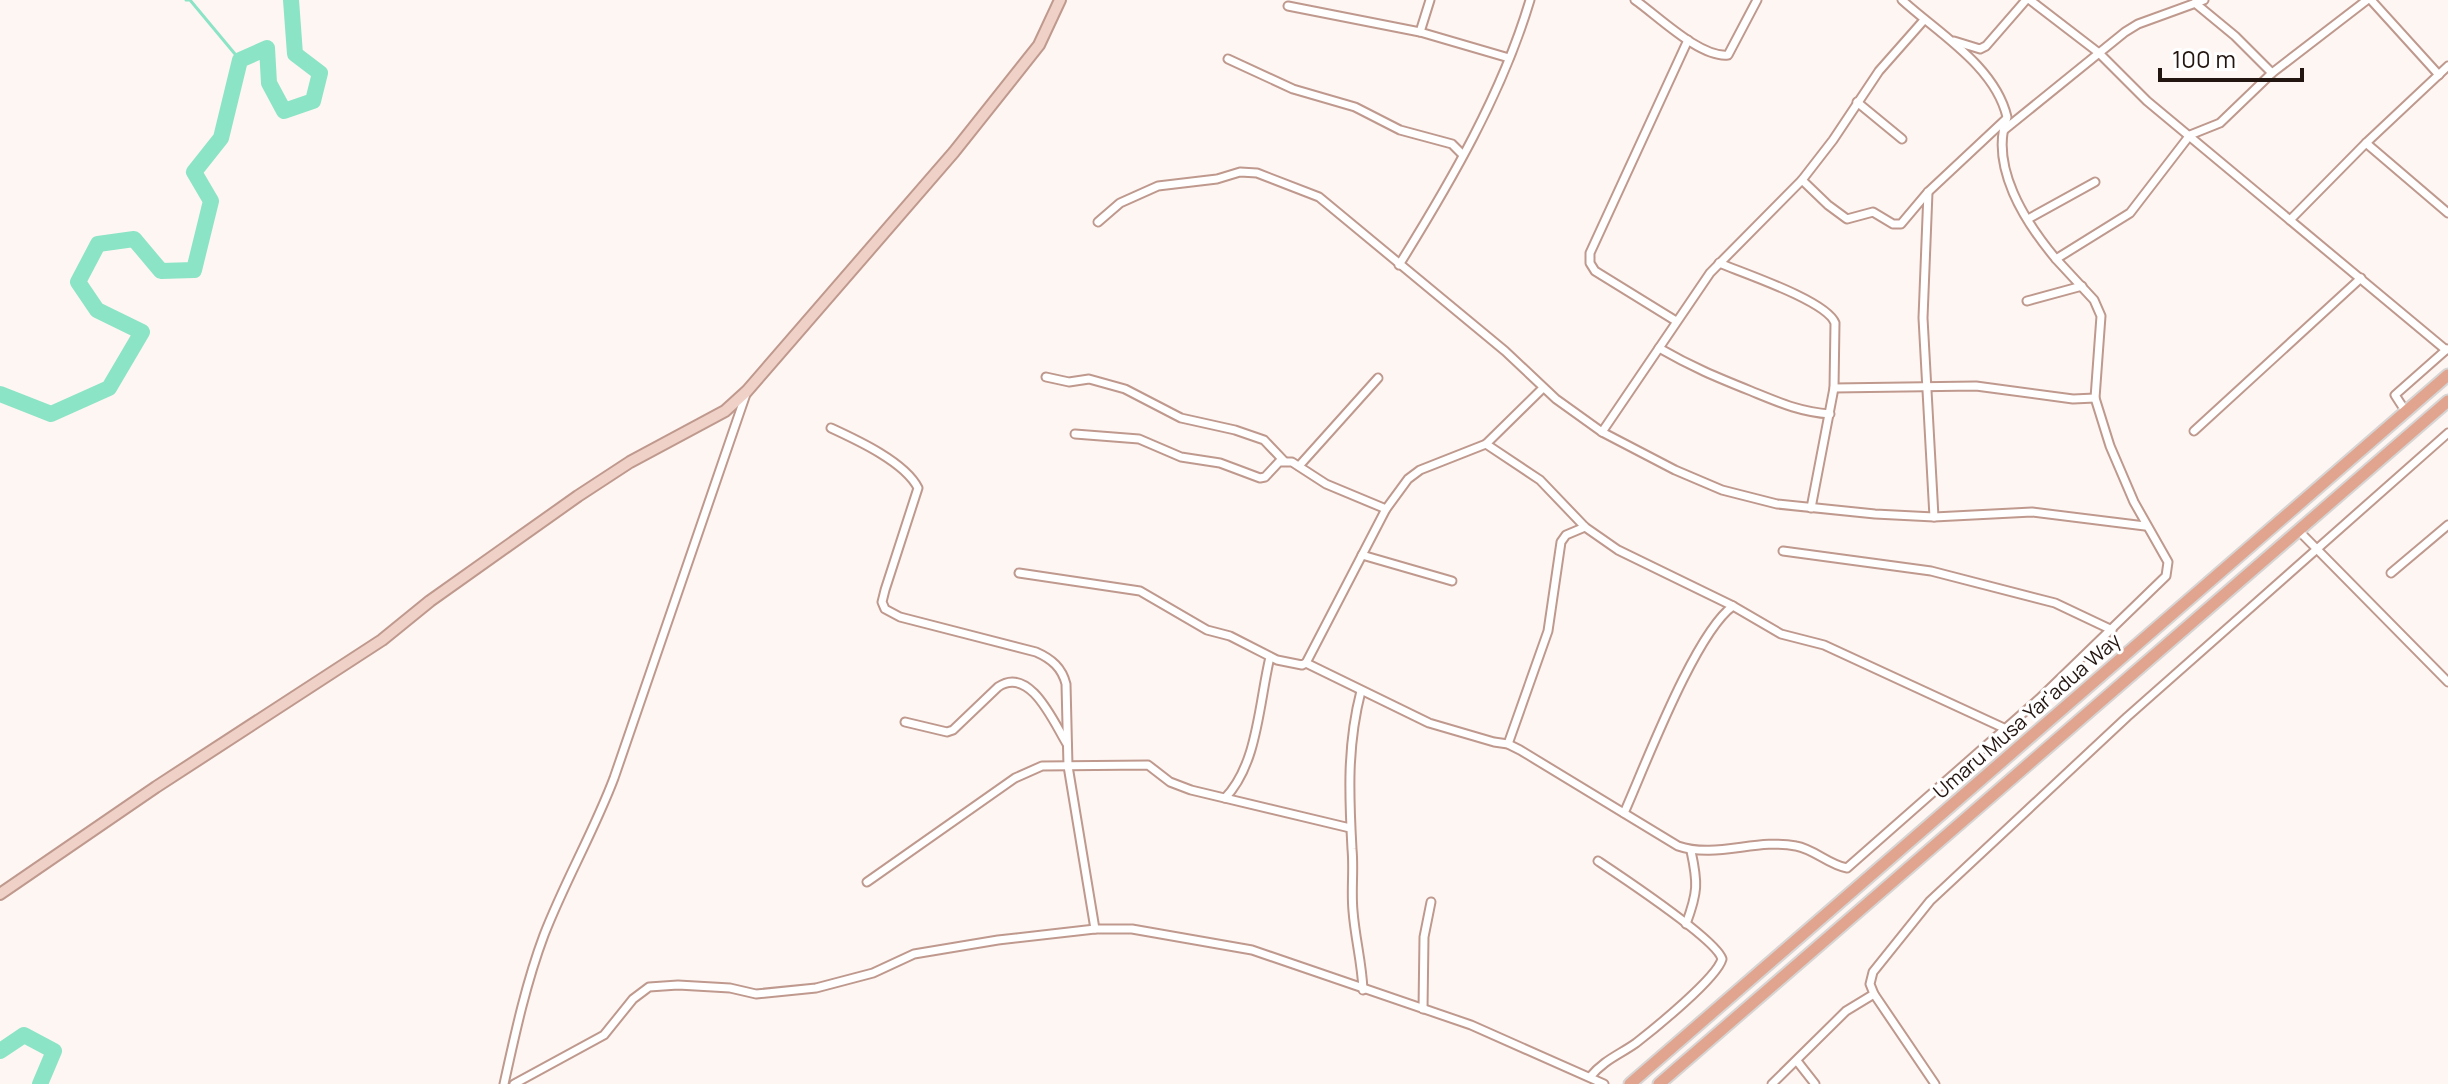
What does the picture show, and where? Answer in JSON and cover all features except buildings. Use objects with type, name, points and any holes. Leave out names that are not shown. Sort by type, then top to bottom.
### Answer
[{"type":"main road","name":"Umaru Musa Yar'adua Way","points":[[1630,1084],[2448,375]]},
{"type":"main road","name":"Umaru Musa Yar'adua Way","points":[[1659,1084],[2448,401]]},
{"type":"street","points":[[0,894],[156,787],[382,640],[430,601],[578,496],[630,462],[725,411],[747,391],[954,152],[1039,45],[1060,0]]},
{"type":"street","points":[[1420,32],[1430,0]]},
{"type":"street","points":[[1399,265],[1438,204],[1463,155],[1518,39],[1530,0]]},
{"type":"street","points":[[1635,0],[1688,40],[1718,56],[1728,55],[1757,0]]},
{"type":"street","points":[[1019,573],[1146,593],[1207,630],[1230,636],[1270,657],[1295,664],[1306,663],[1429,723],[1508,744],[1660,837],[1691,851],[1799,846],[1847,868],[2006,729],[2112,630],[2166,576],[2168,570],[2168,562],[2145,526],[2110,446],[2095,398],[2101,316],[2094,300],[2056,259],[2028,219],[2009,184],[2001,146],[2007,117],[2002,102],[1982,73],[1948,38],[1902,0]]},
{"type":"street","points":[[1948,38],[1980,49],[1995,38],[2028,0],[2099,53],[2147,101],[2447,349],[2395,395],[2406,412]]},
{"type":"street","points":[[2002,131],[2138,24],[2204,0]]},
{"type":"street","points":[[2056,259],[2130,213],[2190,135],[2220,123],[2272,73],[2369,0],[2439,75]]},
{"type":"street","points":[[2195,3],[2235,36],[2272,73]]},
{"type":"street","points":[[1288,6],[1420,32],[1509,58]]},
{"type":"street","points":[[1602,432],[1719,263],[1802,180],[1879,71],[1924,20]]},
{"type":"street","points":[[1676,321],[1595,271],[1590,263],[1590,253],[1688,40]]},
{"type":"street","points":[[1228,59],[1293,89],[1355,107],[1400,130],[1452,144],[1463,155]]},
{"type":"street","points":[[2290,220],[2448,66]]},
{"type":"street","points":[[1857,102],[1902,139]]},
{"type":"street","points":[[1802,180],[1842,217],[1851,219],[1873,212],[1897,225],[1904,222],[1928,192],[2007,117]]},
{"type":"street","points":[[2366,143],[2448,213]]},
{"type":"street","points":[[1098,222],[1120,203],[1158,186],[1217,179],[1247,171],[1319,197],[1505,351],[1543,388],[1602,432],[1675,470],[1722,490],[1764,501],[1811,508],[1934,517],[2032,512],[2145,526]]},
{"type":"street","points":[[2028,219],[2095,182]]},
{"type":"street","points":[[1928,192],[1923,318],[1934,517]]},
{"type":"street","points":[[1719,263],[1785,290],[1832,315],[1835,323],[1834,388],[1811,508]]},
{"type":"street","points":[[2194,431],[2361,278]]},
{"type":"street","points":[[2027,301],[2082,286]]},
{"type":"street","points":[[1659,348],[1704,374],[1783,406],[1830,414]]},
{"type":"street","points":[[1046,377],[1069,382],[1089,379],[1125,389],[1181,418],[1264,440],[1284,461],[1299,466],[1326,484],[1386,509]]},
{"type":"street","points":[[1299,466],[1378,378]]},
{"type":"street","points":[[1834,388],[1976,386],[2073,399],[2095,398]]},
{"type":"street","points":[[1306,663],[1386,509],[1408,479],[1420,470],[1486,444],[1543,388]]},
{"type":"street","points":[[504,1084],[517,1025],[543,939],[614,778],[747,391]]},
{"type":"street","points":[[831,428],[883,456],[914,481],[918,488],[885,590],[882,602],[885,609],[900,617],[1046,656],[1063,673],[1066,684],[1068,766],[1095,929]]},
{"type":"street","points":[[1935,1084],[1874,994],[1870,984],[1873,972],[1930,901],[2314,549],[2448,433]]},
{"type":"street","points":[[1075,434],[1139,439],[1181,457],[1220,463],[1260,478],[1284,461]]},
{"type":"street","points":[[1486,444],[1540,480],[1585,527],[1618,550],[1733,606],[1781,634],[1824,645],[2006,729]]},
{"type":"street","points":[[2391,573],[2448,525]]},
{"type":"street","points":[[1508,744],[1548,631],[1561,542],[1566,535],[1585,527]]},
{"type":"street","points":[[2299,531],[2448,682]]},
{"type":"street","points":[[1783,551],[1931,571],[2055,603],[2112,630]]},
{"type":"street","points":[[1362,555],[1452,581]]},
{"type":"street","points":[[1624,813],[1690,669],[1714,625],[1733,606]]},
{"type":"street","points":[[1225,798],[1234,789],[1247,758],[1270,657]]},
{"type":"street","points":[[905,722],[947,732],[953,730],[998,687],[1013,681],[1027,688],[1049,709],[1069,746]]},
{"type":"street","points":[[1361,691],[1349,749],[1353,912],[1362,962],[1363,990]]},
{"type":"street","points":[[867,882],[1027,771],[1042,766],[1148,765],[1170,782],[1350,828]]},
{"type":"street","points":[[1686,924],[1696,897],[1691,851]]},
{"type":"street","points":[[1590,1077],[1607,1059],[1639,1041],[1714,976],[1720,966],[1720,953],[1686,924],[1598,861]]},
{"type":"street","points":[[1423,1009],[1424,937],[1431,902]]},
{"type":"street","points":[[514,1084],[604,1035],[633,999],[649,987],[691,985],[756,994],[816,988],[873,973],[914,954],[1095,929],[1132,929],[1252,950],[1471,1025],[1604,1084]]},
{"type":"street","points":[[1772,1084],[1846,1011],[1874,994]]},
{"type":"street","points":[[1797,1061],[1815,1084]]},
{"type":"waterway","points":[[186,0],[190,0],[240,60]]},
{"type":"waterway","points":[[0,394],[51,414],[109,388],[142,332],[97,310],[78,282],[98,244],[134,239],[161,271],[194,270],[211,201],[194,172],[221,138],[240,60],[267,48],[269,83],[284,111],[313,101],[320,73],[295,54],[291,0]]},
{"type":"waterway","points":[[0,1051],[24,1035],[54,1051],[40,1084]]}]
